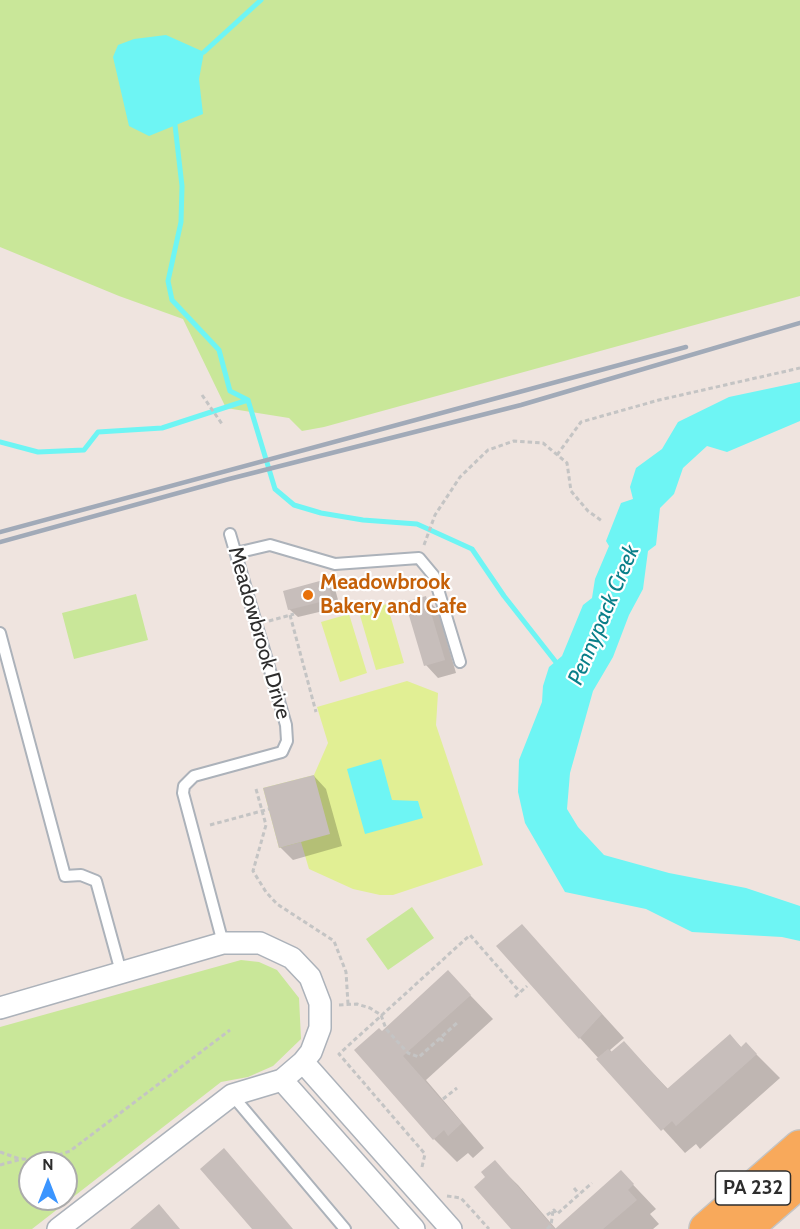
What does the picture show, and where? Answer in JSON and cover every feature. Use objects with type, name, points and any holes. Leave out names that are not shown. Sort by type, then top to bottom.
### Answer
[{"type":"main road","name":"PA 232","points":[[706,1229],[800,1148]]},
{"type":"main road","name":"PA 232","points":[[745,1229],[800,1181]]},
{"type":"street","points":[[0,1008],[223,943],[260,943],[292,958],[310,977],[320,1003],[320,1028],[311,1052],[303,1062],[282,1080],[232,1095],[58,1229]]},
{"type":"street","points":[[303,1062],[451,1229]]},
{"type":"street","points":[[282,1080],[414,1229]]},
{"type":"lane","name":"Meadowbrook Drive","points":[[223,943],[183,793],[184,786],[194,776],[282,752],[287,741],[286,724],[230,534]]},
{"type":"lane","points":[[236,553],[270,544],[335,564],[419,558],[434,576],[460,662]]},
{"type":"lane","points":[[0,633],[65,876],[81,875],[96,881],[121,972]]},
{"type":"lane","points":[[232,1095],[345,1229]]},
{"type":"path","points":[[557,455],[581,422],[659,400],[800,368]]},
{"type":"path","points":[[202,395],[222,423]]},
{"type":"path","points":[[422,549],[435,515],[460,477],[489,450],[514,441],[543,443],[567,463],[571,492],[588,511],[602,521]]},
{"type":"path","points":[[269,621],[292,615],[316,712]]},
{"type":"path","points":[[256,789],[266,825],[253,871],[277,904],[334,941],[346,972],[348,1004]]},
{"type":"path","points":[[210,825],[268,809]]},
{"type":"path","points":[[420,1175],[425,1154],[339,1054],[470,935],[520,992]]},
{"type":"path","points":[[515,997],[527,986]]},
{"type":"path","points":[[337,1005],[348,1004],[370,1008],[381,1015],[386,1029],[408,1053],[419,1057],[457,1023]]},
{"type":"path","points":[[70,1151],[230,1030]]},
{"type":"path","points":[[440,1038],[446,1043]]},
{"type":"path","points":[[443,1099],[457,1088]]},
{"type":"path","points":[[0,1152],[18,1158]]},
{"type":"path","points":[[0,1165],[18,1160]]},
{"type":"path","points":[[554,1210],[557,1214],[592,1183]]},
{"type":"path","points":[[574,1188],[579,1194]]},
{"type":"path","points":[[440,1195],[461,1198],[489,1229]]},
{"type":"path","points":[[547,1215],[554,1210]]},
{"type":"path","points":[[548,1229],[554,1210]]},
{"type":"green space","points":[[0,0],[800,0],[800,296],[324,427],[302,431],[289,418],[226,408],[183,319],[119,296],[0,247]]},
{"type":"green space","points":[[136,594],[148,640],[74,659],[62,613]]},
{"type":"green space","points":[[387,604],[404,663],[376,670],[359,612]]},
{"type":"green space","points":[[349,614],[367,673],[340,682],[321,622]]},
{"type":"green space","points":[[407,681],[438,693],[436,725],[483,865],[393,895],[380,895],[353,889],[309,869],[301,842],[279,848],[263,788],[314,775],[328,743],[317,707]]},
{"type":"green space","points":[[412,907],[434,938],[388,970],[366,939]]},
{"type":"green space","points":[[241,960],[259,962],[277,970],[299,998],[301,1039],[273,1066],[248,1077],[221,1082],[78,1193],[78,1151],[18,1151],[18,1211],[55,1211],[32,1229],[0,1229],[0,1027]]},
{"type":"water","points":[[166,35],[204,52],[199,79],[203,114],[149,136],[129,126],[113,57],[118,45],[134,39]]},
{"type":"water","name":"Pennypack Creek","points":[[800,382],[800,421],[727,452],[707,446],[683,468],[674,494],[660,508],[656,545],[648,551],[643,589],[629,615],[613,657],[593,691],[570,773],[567,809],[578,827],[604,855],[669,873],[746,888],[800,906],[800,941],[782,937],[692,932],[646,909],[565,892],[525,823],[518,792],[519,760],[542,702],[543,686],[549,667],[562,656],[583,605],[592,598],[595,579],[609,546],[606,541],[621,503],[633,499],[630,487],[636,468],[662,449],[678,422],[729,397]]},
{"type":"water","points":[[381,759],[392,800],[418,801],[423,818],[365,834],[347,769]]},
{"type":"building","name":"Meadowbrook Bakery and Cafe","points":[[327,579],[332,599],[288,610],[283,591]]},
{"type":"building","points":[[426,596],[445,660],[424,666],[405,602]]},
{"type":"building","points":[[314,775],[330,834],[279,848],[263,788]]},
{"type":"building","points":[[522,924],[602,1014],[579,1039],[496,946]]},
{"type":"building","points":[[448,970],[471,995],[403,1056],[462,1123],[448,1136],[444,1130],[433,1140],[354,1050],[379,1028],[382,1031]]},
{"type":"building","points":[[730,1034],[741,1047],[746,1042],[757,1054],[676,1126],[672,1121],[661,1131],[596,1059],[608,1049],[611,1052],[624,1041],[667,1089]]},
{"type":"building","points":[[224,1148],[293,1229],[252,1229],[200,1169]]},
{"type":"building","points":[[495,1160],[555,1229],[511,1229],[474,1187],[485,1177],[481,1172]]},
{"type":"building","points":[[621,1170],[634,1184],[628,1190],[637,1200],[603,1229],[555,1229]]},
{"type":"building","points":[[159,1204],[180,1229],[130,1229]]},
{"type":"waterway","points":[[204,52],[261,0]]},
{"type":"waterway","points":[[175,125],[182,186],[181,222],[168,281],[172,300],[219,350],[230,391],[248,400]]},
{"type":"waterway","name":"Pennypack Creek","points":[[248,400],[275,489],[294,505],[321,513],[363,520],[417,524],[472,549],[504,596],[559,666]]},
{"type":"waterway","points":[[0,442],[38,452],[84,450],[98,432],[162,428],[248,400]]},
{"type":"railway","points":[[0,542],[229,479],[521,405],[800,323]]},
{"type":"railway","points":[[0,532],[686,347]]},
{"type":"place","name":"Meadowbrook Bakery and Cafe","points":[[308,595]]}]
